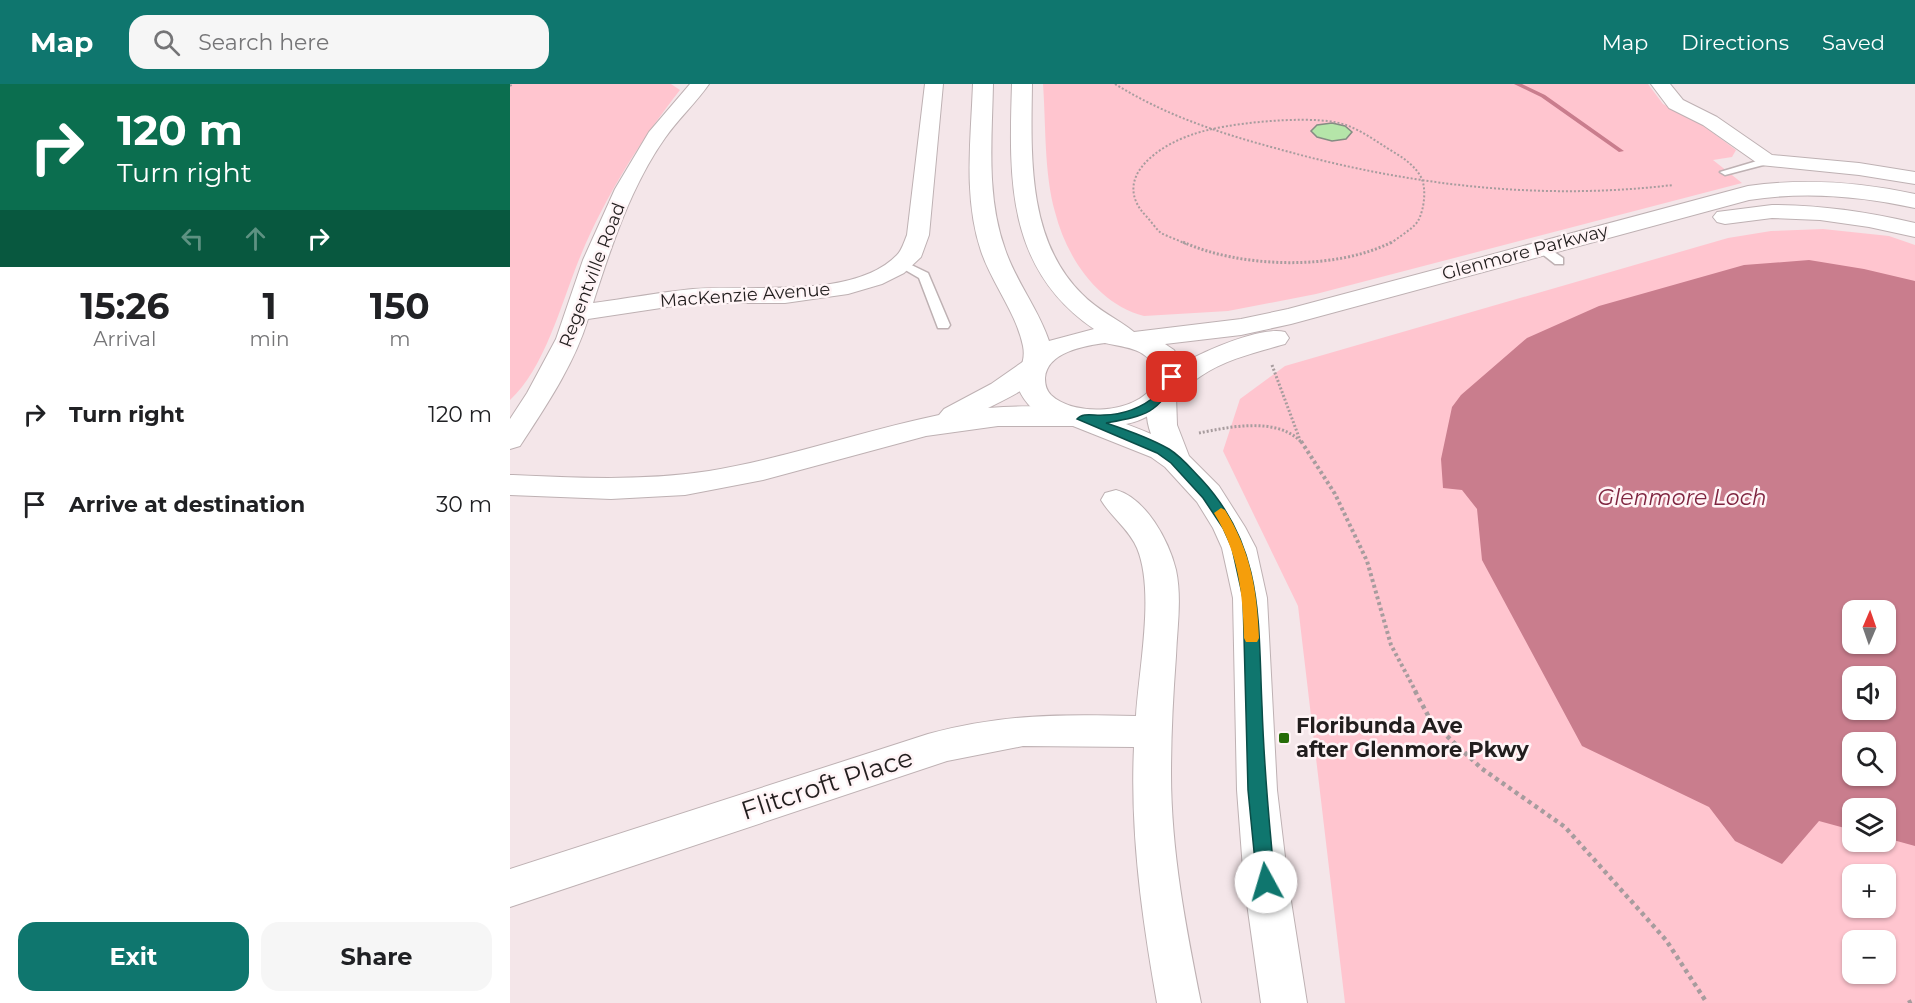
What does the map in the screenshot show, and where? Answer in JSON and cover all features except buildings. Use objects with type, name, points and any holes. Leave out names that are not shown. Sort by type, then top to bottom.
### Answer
[{"type":"main road","points":[[983,84],[981,164],[984,214],[992,249],[1034,332],[1037,363],[1031,379],[1033,391],[1041,402],[1054,410],[1125,434],[1162,450],[1171,450]]},
{"type":"main road","points":[[1022,84],[1020,182],[1025,212],[1035,236],[1066,292],[1093,316],[1130,338],[1152,346],[1170,365],[1172,377],[1165,393],[1162,425],[1171,450],[1208,494],[1239,548],[1250,598],[1257,790],[1266,882],[1284,1003]]},
{"type":"main road","name":"Glenmore Parkway","points":[[1165,393],[1181,375],[1199,365],[1256,344],[1762,190],[1837,188],[1915,201]]},
{"type":"main road","name":"Glenmore Parkway","points":[[1130,338],[1241,327],[1550,254],[1751,213],[1834,215],[1915,230]]},
{"type":"main road","points":[[928,426],[1001,390],[1051,350],[1067,342],[1105,335],[1130,338]]},
{"type":"main road","points":[[511,480],[594,490],[632,489],[709,481],[928,426],[1014,415],[1106,419],[1128,415],[1148,407],[1165,393]]},
{"type":"street","name":"Regentville Road","points":[[510,440],[546,384],[569,339],[595,260],[626,189],[656,136],[700,84]]},
{"type":"street","name":"MacKenzie Avenue","points":[[578,312],[694,296],[785,296],[825,291],[874,279],[901,264],[914,250],[918,235],[934,84]]},
{"type":"street","points":[[1660,84],[1676,104],[1710,121],[1767,161],[1859,169],[1915,178]]},
{"type":"street","points":[[1116,500],[1137,520],[1147,536],[1154,549],[1162,581],[1164,602],[1154,732],[1153,810],[1159,891],[1179,1003]]},
{"type":"street","name":"Flitcroft Place","points":[[510,888],[928,750],[968,739],[1054,729],[1154,732]]},
{"type":"lane","points":[[1725,172],[1767,161]]},
{"type":"lane","points":[[901,264],[924,276],[943,325]]},
{"type":"path","points":[[1115,84],[1177,117],[1211,129],[1327,162],[1423,180],[1523,190],[1584,193],[1663,187],[1704,180],[1725,172]]},
{"type":"path","points":[[1340,122],[1405,158],[1423,180],[1427,207],[1419,220],[1406,233],[1386,244],[1362,254],[1334,260],[1271,263],[1210,253],[1162,233],[1136,207],[1132,192],[1134,179],[1142,166],[1154,154],[1170,144],[1211,129],[1254,123],[1340,122]]},
{"type":"path","points":[[1256,344],[1269,358],[1300,440],[1335,494],[1367,561],[1391,645],[1431,721],[1481,768],[1565,827],[1666,940],[1707,1003]]},
{"type":"path","points":[[1171,450],[1245,424],[1278,429],[1300,440]]},
{"type":"path","points":[[1908,1003],[1915,1000]]},
{"type":"shaded area","points":[[510,84],[671,84],[680,90],[650,130],[610,194],[578,262],[542,354],[522,387],[510,400]]},
{"type":"shaded area","points":[[1043,84],[1648,84],[1663,104],[1701,124],[1736,150],[1732,157],[1713,160],[1742,183],[1316,294],[1228,311],[1144,316],[1127,310],[1098,289],[1076,261],[1060,229],[1049,181]]},
{"type":"shaded area","points":[[1823,229],[1889,236],[1915,245],[1915,1003],[1345,1003],[1298,606],[1223,451],[1240,399],[1285,366],[1728,238],[1771,231]]},
{"type":"water","name":"Glenmore Loch","points":[[1809,260],[1864,269],[1915,281],[1915,846],[1896,841],[1896,798],[1842,798],[1842,827],[1819,821],[1782,864],[1735,841],[1709,807],[1582,746],[1482,560],[1477,509],[1462,490],[1443,488],[1441,459],[1452,407],[1461,395],[1527,338],[1599,306],[1744,265]]},
{"type":"waterway","points":[[1517,84],[1543,96],[1621,151]]},
{"type":"slow traffic","points":[[1221,513],[1239,548],[1244,564],[1250,598],[1251,638]]},
{"type":"place","name":"Floribunda Ave after Glenmore Pkwy","points":[[1284,738]]},
{"type":"route","points":[[1172,377],[1168,389],[1148,407],[1128,415],[1106,419],[1083,419],[1162,450],[1176,460],[1208,494],[1239,548],[1250,598],[1257,790],[1266,882]]}]
